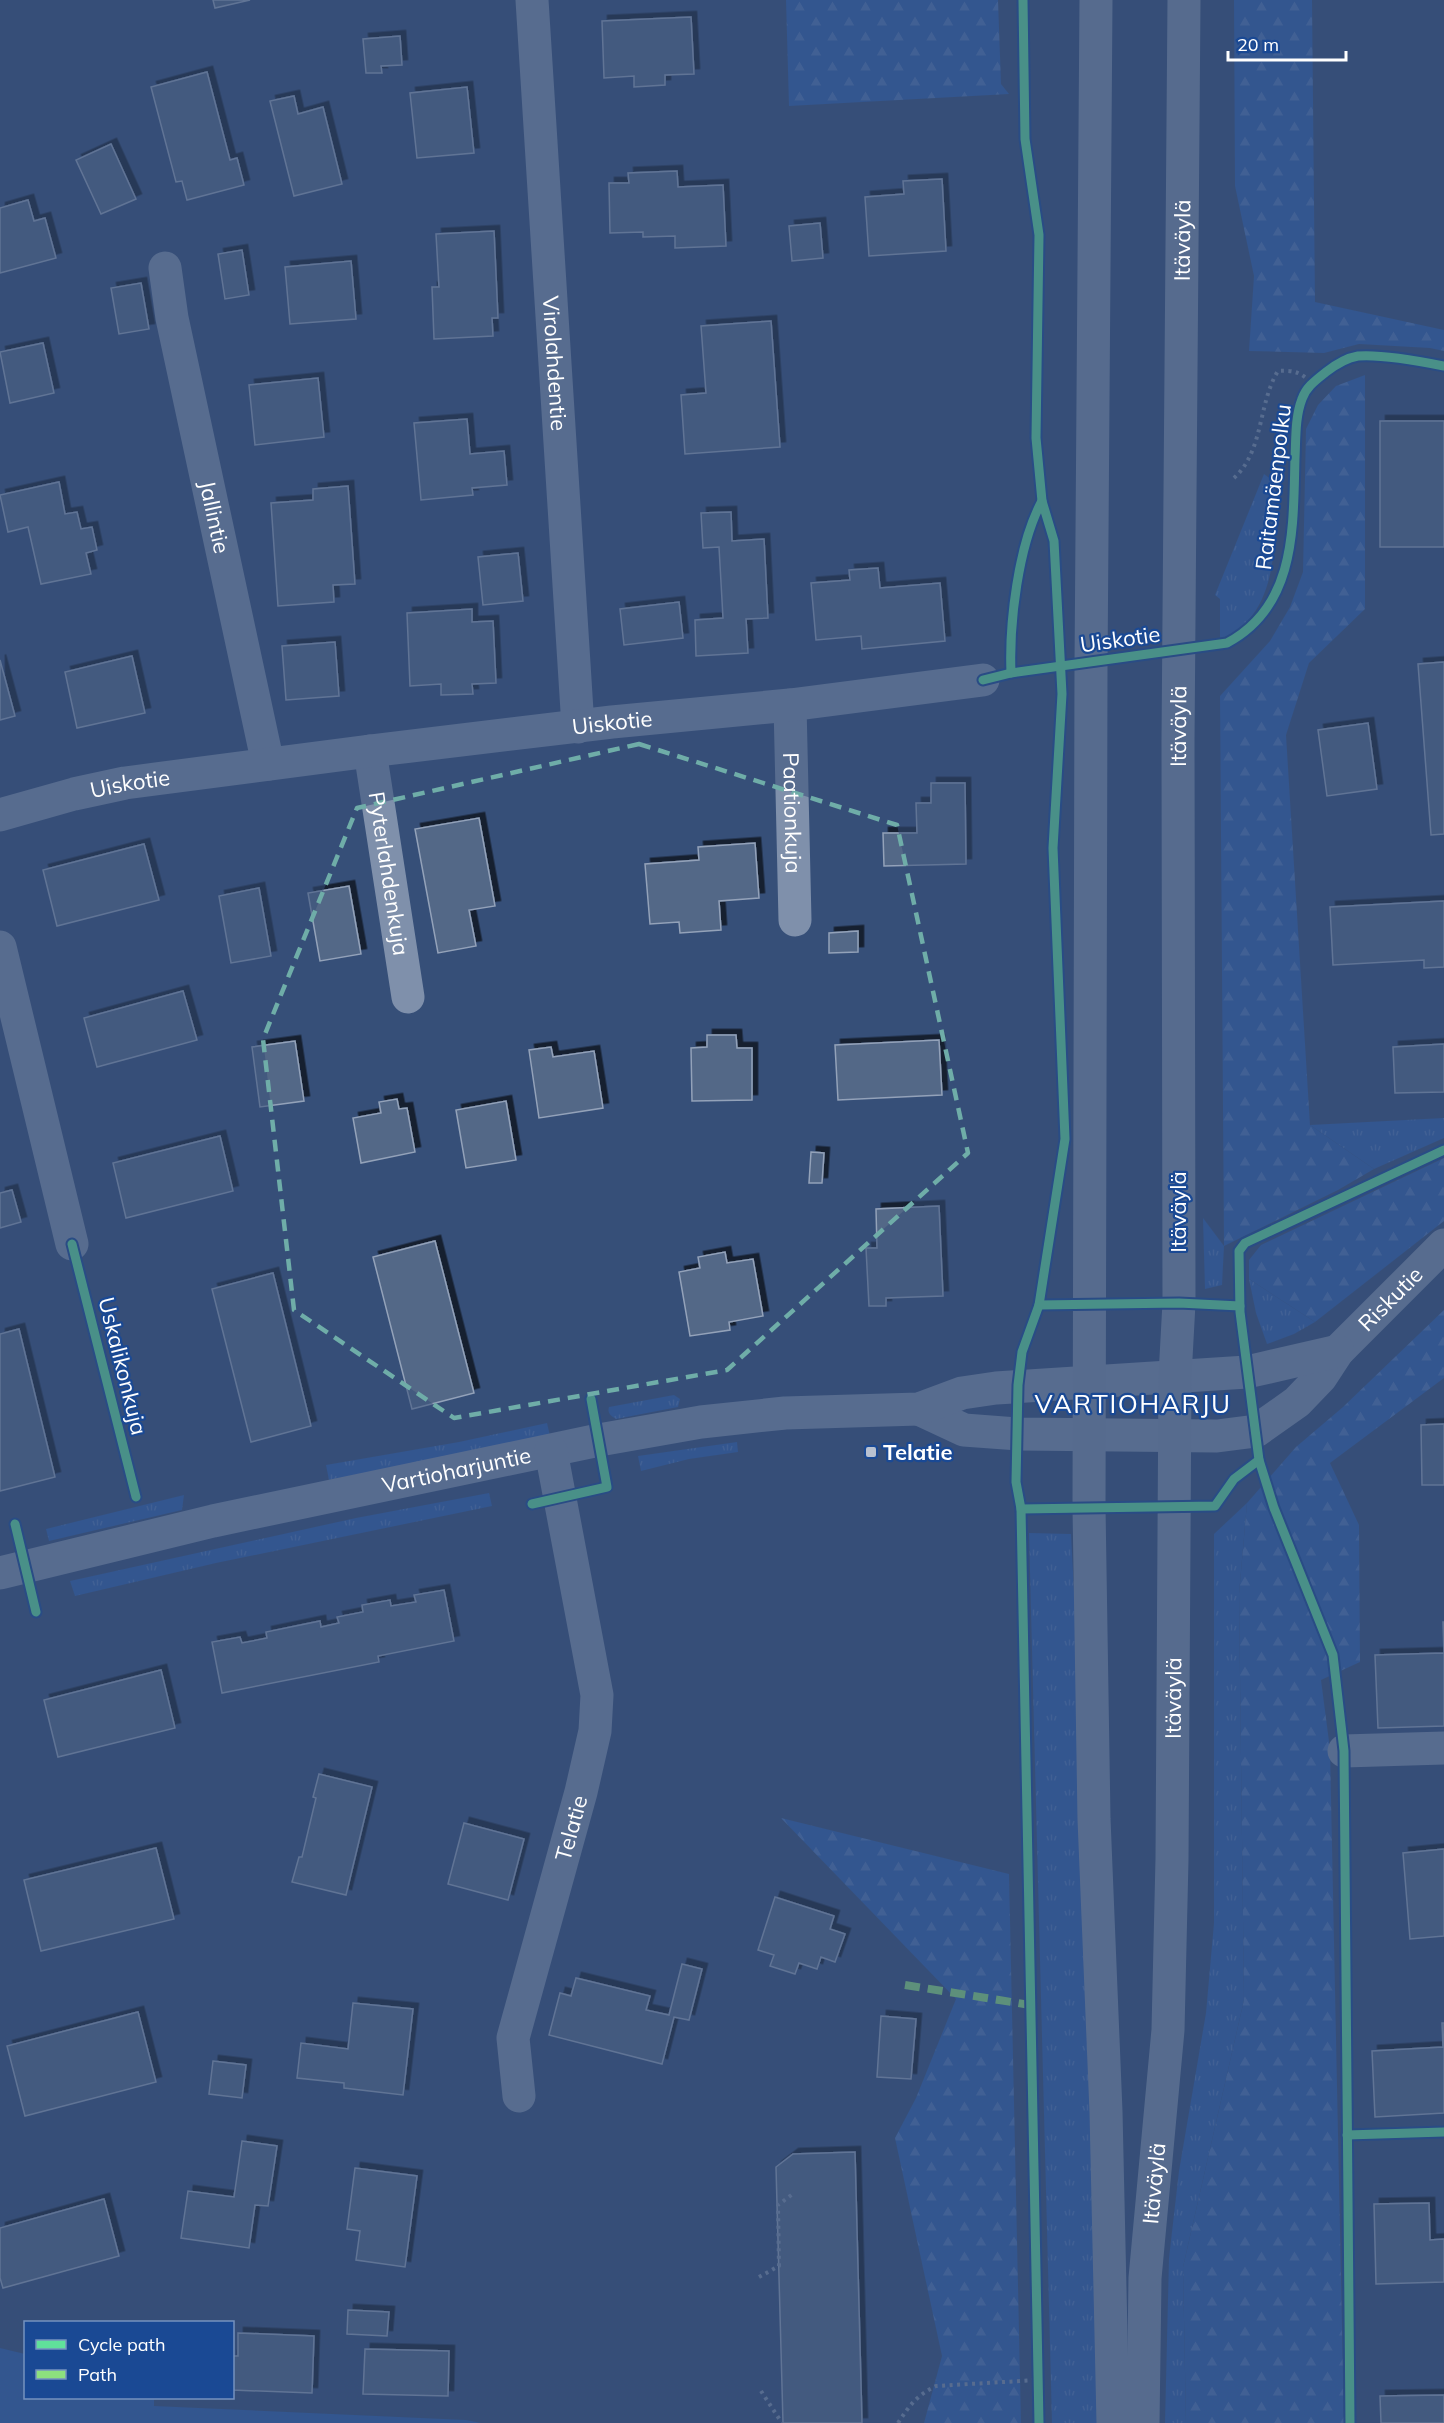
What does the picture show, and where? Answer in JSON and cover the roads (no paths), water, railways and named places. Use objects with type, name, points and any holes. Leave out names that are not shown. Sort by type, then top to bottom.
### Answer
[{"type":"main road","name":"Itäväylä","points":[[1096,0],[1090,667],[1089,1507],[1094,1820],[1106,2112],[1113,2423]]},
{"type":"main road","name":"Itäväylä","points":[[1143,2423],[1145,2278],[1168,2030],[1172,1859],[1174,1435],[1179,1303],[1178,741],[1184,0]]},
{"type":"street","name":"Virolahdentie","points":[[532,0],[578,727]]},
{"type":"street","name":"Jallintie","points":[[165,268],[172,318],[268,764]]},
{"type":"street","name":"Uiskotie","points":[[0,814],[125,783],[370,751],[790,705],[983,680]]},
{"type":"street","name":"Paationkuja","points":[[790,705],[795,920]]},
{"type":"street","name":"Pyterlahdenkuja","points":[[370,751],[408,997]]},
{"type":"street","points":[[0,947],[72,1244]]},
{"type":"street","name":"Riskutie","points":[[1090,1436],[1217,1436],[1256,1431],[1297,1402],[1321,1377],[1338,1351],[1444,1245]]},
{"type":"street","points":[[1175,1376],[1247,1372],[1338,1351]]},
{"type":"street","name":"Vartioharjuntie","points":[[0,1573],[213,1521],[598,1440],[701,1422],[785,1413],[920,1409],[962,1393],[1018,1385],[1175,1376]]},
{"type":"street","name":"Vartioharjuntie","points":[[920,1409],[964,1430],[1090,1436]]},
{"type":"street","name":"Telatie","points":[[519,2096],[513,2038],[581,1792],[595,1731],[597,1695],[551,1451]]},
{"type":"street","points":[[1344,1751],[1444,1748]]},
{"type":"place","name":"Telatie","points":[[871,1452]]},
{"type":"district","name":"VARTIOHARJU","points":[[1133,1403]]}]
